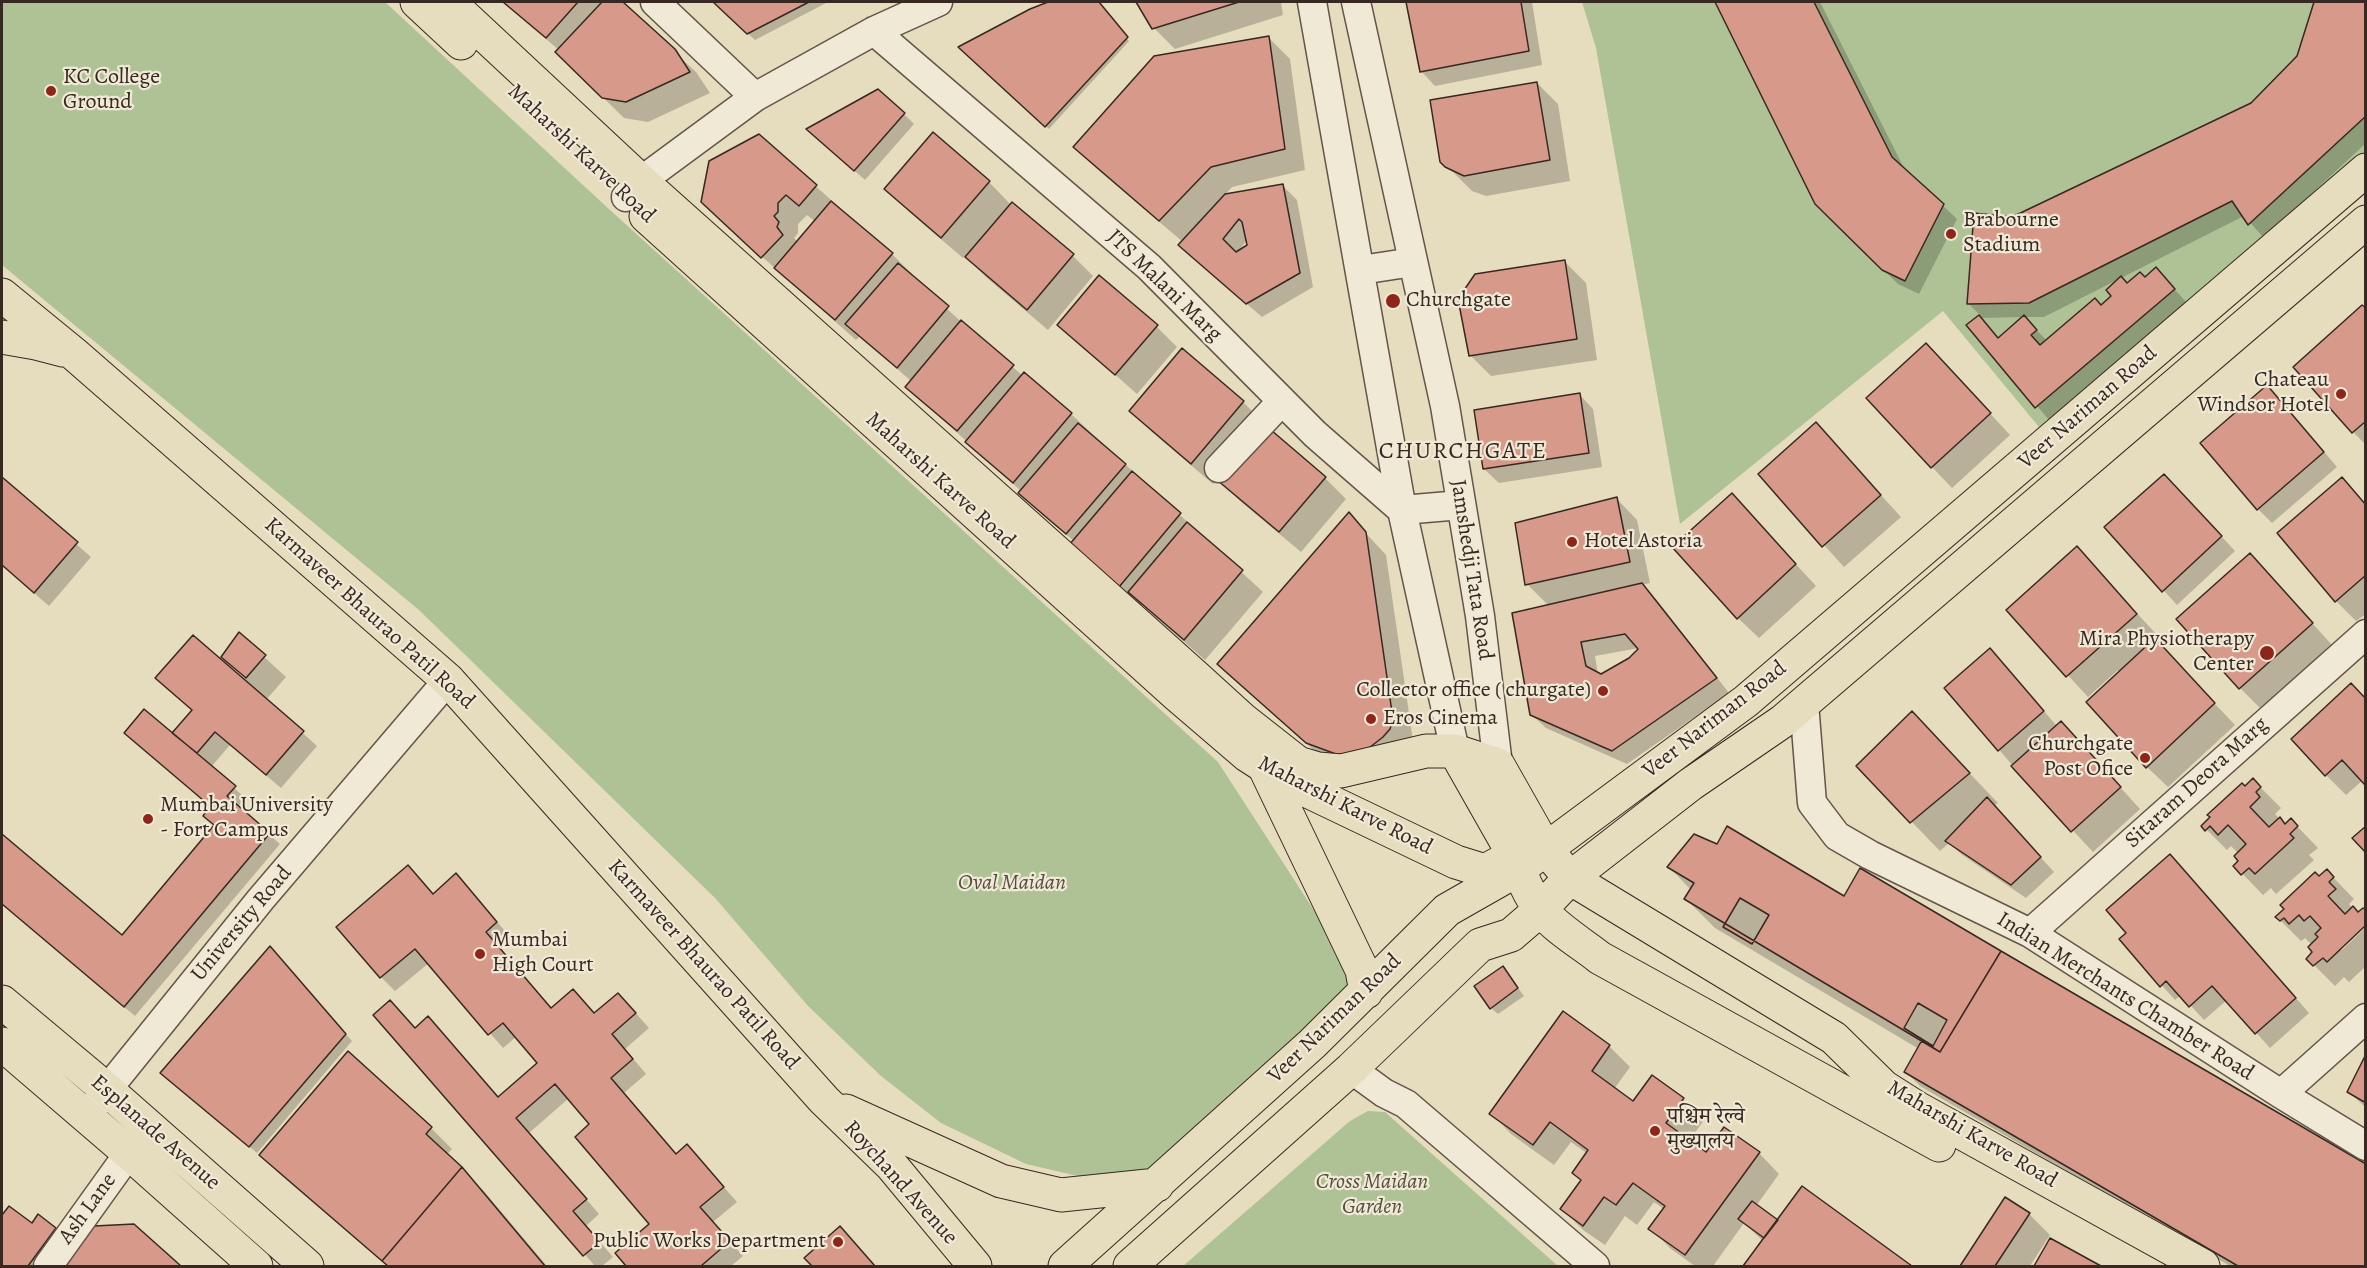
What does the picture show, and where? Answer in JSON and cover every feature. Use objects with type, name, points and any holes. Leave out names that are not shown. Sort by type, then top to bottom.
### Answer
[{"type":"main road","name":"Maharshi Karve Road","points":[[417,2],[1242,719],[1298,762],[1318,769],[1341,771],[1426,751],[1455,751]]},
{"type":"main road","name":"Maharshi Karve Road","points":[[449,2],[634,189],[1177,696],[1264,766],[1287,781],[1456,862],[1485,871],[1526,857],[1570,878],[1834,1038],[1884,1087],[1917,1108],[2203,1266]]},
{"type":"main road","name":"Veer Nariman Road","points":[[1065,1266],[1312,1044],[1447,910],[1526,857],[1746,701],[2366,170]]},
{"type":"main road","name":"Veer Nariman Road","points":[[1130,1266],[1351,1069],[1480,945],[1511,934],[1540,909],[1570,878],[1691,784],[1783,721],[2366,222]]},
{"type":"main road","name":"Karmaveer Bhaurao Patil Road","points":[[2,295],[73,353],[448,680],[824,1100]]},
{"type":"main road","points":[[2,337],[73,353]]},
{"type":"main road","points":[[1455,751],[1526,857]]},
{"type":"main road","points":[[1455,751],[1498,765]]},
{"type":"main road","name":"Jamshedji Tata Road","points":[[1498,765],[1526,857]]},
{"type":"main road","points":[[1264,766],[1362,970],[1366,992]]},
{"type":"main road","name":"Maharshi Karve Road","points":[[1526,857],[1540,909],[1600,958],[1865,1106],[2162,1266]]},
{"type":"main road","points":[[1511,934],[1600,958]]},
{"type":"main road","name":"Esplanade Avenue","points":[[2,1002],[106,1089],[307,1266]]},
{"type":"main road","points":[[2,1044],[129,1152],[244,1260]]},
{"type":"main road","points":[[824,1100],[1001,1181],[1061,1195],[1157,1185]]},
{"type":"main road","name":"Roychand Avenue","points":[[824,1100],[892,1166],[975,1266]]},
{"type":"main road","points":[[170,1190],[193,1165]]},
{"type":"street","points":[[655,2],[755,98]]},
{"type":"street","points":[[634,189],[755,98],[874,31],[938,2]]},
{"type":"street","points":[[1312,2],[1402,510],[1455,751]]},
{"type":"street","name":"Jamshedji Tata Road","points":[[1356,2],[1445,406],[1480,616],[1498,765]]},
{"type":"street","name":"JTS Malani Marg","points":[[874,31],[1149,267],[1281,402],[1402,510]]},
{"type":"street","points":[[1361,270],[1413,262]]},
{"type":"street","points":[[1219,468],[1281,402]]},
{"type":"street","points":[[1402,510],[1461,505]]},
{"type":"street","name":"Sitaram Deora Marg","points":[[2030,933],[2366,634]]},
{"type":"street","name":"University Road","points":[[86,1116],[268,890],[448,680]]},
{"type":"street","name":"Indian Merchants Chamber Road","points":[[1804,703],[1812,802],[1837,836],[1870,855],[2030,933],[2366,1146]]},
{"type":"street","points":[[2281,1094],[2366,1018]]},
{"type":"street","points":[[1351,1069],[1384,1093],[1406,1104],[1595,1266]]},
{"type":"street","name":"Ash Lane","points":[[48,1266],[129,1152]]},
{"type":"green space","name":"Oval Maidan","points":[[2,2],[385,2],[610,210],[1218,762],[1357,977],[1179,1158],[1136,1172],[1078,1176],[1026,1164],[941,1123],[881,1076],[808,1006],[715,898],[419,610],[2,265]]},
{"type":"green space","name":"Brabourne Stadium","points":[[1582,2],[2365,2],[2365,158],[2039,427],[1943,311],[1680,524],[1596,48]]},
{"type":"green space","name":"Cross Maidan Garden","points":[[1368,1111],[1385,1112],[1558,1266],[1183,1266],[1350,1121]]},
{"type":"building","points":[[503,2],[578,2],[546,38]]},
{"type":"building","points":[[602,2],[623,2],[675,49],[690,72],[626,102],[602,98],[555,52]]},
{"type":"building","points":[[713,2],[809,2],[747,34]]},
{"type":"building","points":[[1048,2],[1099,2],[1128,37],[1045,127],[958,47]]},
{"type":"building","points":[[1136,2],[1239,2],[1152,29]]},
{"type":"building","points":[[1406,2],[1521,2],[1529,51],[1420,72]]},
{"type":"building","points":[[1715,2],[1814,2],[1892,157],[1944,204],[1905,281],[1882,270],[1815,204]]},
{"type":"building","points":[[2314,2],[2366,2],[2366,116],[2248,225],[2232,201],[2029,303],[1967,304],[1974,213],[2012,217],[2251,103],[2297,56]]},
{"type":"building","points":[[1269,36],[1285,149],[1211,167],[1159,221],[1073,147],[1154,56]]},
{"type":"building","points":[[1537,82],[1550,160],[1464,176],[1440,162],[1430,100]]},
{"type":"building","points":[[878,89],[905,113],[854,171],[806,129]]},
{"type":"building","points":[[933,132],[990,181],[941,238],[884,189]]},
{"type":"building","points":[[759,134],[817,185],[799,206],[786,195],[778,203],[778,212],[774,216],[779,222],[777,227],[783,235],[761,258],[701,202],[709,161]]},
{"type":"building","points":[[1283,184],[1300,273],[1246,304],[1178,245],[1225,194]],"holes":[[[1239,219],[1242,222],[1247,245],[1236,252],[1223,239]]]},
{"type":"building","points":[[831,201],[893,253],[835,320],[774,268]]},
{"type":"building","points":[[1012,202],[1074,254],[1027,310],[965,257]]},
{"type":"building","points":[[1565,260],[1577,339],[1469,356],[1458,299],[1475,274]]},
{"type":"building","points":[[898,263],[949,306],[897,368],[845,324]]},
{"type":"building","points":[[2156,267],[2175,289],[2035,408],[1966,325],[1979,315],[1998,338],[2024,315],[2037,330],[2031,335],[2040,345],[2095,298],[2101,305],[2111,296],[2106,290],[2121,276],[2127,283],[2140,272],[2145,277]]},
{"type":"building","points":[[1099,275],[1158,325],[1115,375],[1057,325]]},
{"type":"building","name":"Chateau Windsor Hotel","points":[[2362,305],[2366,308],[2366,421],[2352,433],[2293,367]]},
{"type":"building","points":[[961,320],[1014,365],[957,431],[905,387]]},
{"type":"building","points":[[1926,343],[1991,413],[1931,468],[1866,398]]},
{"type":"building","points":[[1182,348],[1244,401],[1191,464],[1129,411]]},
{"type":"building","points":[[1024,372],[1072,413],[1013,483],[965,442]]},
{"type":"building","points":[[2267,385],[2324,452],[2257,510],[2200,443]]},
{"type":"building","points":[[1580,393],[1589,453],[1483,469],[1474,410]]},
{"type":"building","points":[[1816,422],[1881,495],[1822,547],[1758,474]]},
{"type":"building","points":[[1078,423],[1126,464],[1066,534],[1018,493]]},
{"type":"building","points":[[1264,424],[1326,477],[1279,532],[1217,480]]},
{"type":"building","points":[[1132,471],[1181,513],[1119,587],[1069,545]]},
{"type":"building","points":[[2164,474],[2222,536],[2162,592],[2104,527]]},
{"type":"building","points":[[2,477],[78,542],[34,593],[2,565]]},
{"type":"building","points":[[2342,477],[2366,505],[2366,575],[2335,602],[2277,533]]},
{"type":"building","points":[[1732,493],[1796,564],[1737,619],[1672,547]]},
{"type":"building","name":"Hotel Astoria","points":[[1617,497],[1630,562],[1525,585],[1515,523]]},
{"type":"building","points":[[1349,512],[1366,532],[1393,719],[1390,729],[1383,737],[1365,751],[1344,757],[1306,743],[1217,664]]},
{"type":"building","points":[[1187,522],[1243,570],[1184,640],[1128,592]]},
{"type":"building","points":[[2077,546],[2137,614],[2066,677],[2006,610]]},
{"type":"building","points":[[2250,553],[2313,623],[2239,689],[2176,619]]},
{"type":"building","points":[[1642,583],[1717,678],[1612,751],[1530,715],[1512,613]],"holes":[[[1625,634],[1638,649],[1629,658],[1601,674],[1586,666],[1581,642]]]},
{"type":"building","points":[[239,632],[266,655],[246,678],[221,657]]},
{"type":"building","points":[[193,635],[304,731],[266,775],[215,732],[197,753],[172,733],[192,710],[155,678]]},
{"type":"building","points":[[2155,638],[2215,703],[2146,768],[2086,702]]},
{"type":"building","points":[[1990,648],[2044,711],[1998,751],[1944,688]]},
{"type":"building","points":[[2351,683],[2366,699],[2365,785],[2342,760],[2325,776],[2291,739]]},
{"type":"building","points":[[144,709],[236,786],[227,796],[270,833],[124,1007],[2,904],[2,834],[122,935],[214,825],[203,816],[210,806],[124,733]]},
{"type":"building","points":[[1912,711],[1970,773],[1910,823],[1856,766]]},
{"type":"building","points":[[2061,721],[2121,787],[2071,832],[2011,766]]},
{"type":"building","points":[[2253,778],[2261,787],[2256,792],[2260,797],[2250,807],[2269,827],[2280,817],[2285,824],[2291,818],[2298,826],[2290,834],[2294,838],[2255,874],[2249,868],[2241,875],[2233,866],[2238,861],[2234,856],[2246,844],[2228,825],[2218,835],[2210,826],[2205,831],[2201,826],[2210,817],[2207,815],[2242,783],[2245,786]]},
{"type":"building","points":[[1987,797],[2041,857],[2011,885],[1945,841]]},
{"type":"building","points":[[1727,826],[1844,896],[1860,868],[2001,951],[1940,1052],[1684,899],[1694,883],[1667,867],[1694,834],[1717,844]]},
{"type":"building","points":[[2366,826],[2366,853],[2352,838]]},
{"type":"building","points":[[2170,854],[2296,998],[2255,1034],[2212,986],[2189,1007],[2166,981],[2160,987],[2119,939],[2126,933],[2106,910]]},
{"type":"building","points":[[408,865],[433,894],[456,873],[497,922],[486,932],[551,1008],[573,989],[594,1013],[618,993],[636,1013],[612,1034],[633,1059],[611,1078],[676,1154],[687,1144],[724,1187],[700,1207],[730,1241],[701,1266],[626,1266],[615,1253],[649,1224],[575,1137],[589,1124],[555,1084],[516,1118],[587,1199],[573,1211],[600,1242],[583,1256],[373,1015],[390,1000],[415,1028],[428,1016],[498,1097],[537,1063],[503,1023],[488,1035],[415,949],[380,978],[336,927]]},
{"type":"building","points":[[2327,869],[2334,877],[2329,882],[2336,889],[2328,896],[2345,914],[2353,906],[2358,912],[2363,908],[2366,910],[2366,925],[2327,962],[2323,958],[2313,966],[2306,959],[2312,952],[2308,947],[2318,937],[2315,934],[2321,928],[2310,916],[2304,921],[2299,915],[2289,924],[2284,918],[2280,921],[2275,917],[2284,909],[2280,905],[2315,872],[2319,876]]},
{"type":"building","points":[[1740,898],[1769,915],[1752,944],[1723,927]]},
{"type":"building","points":[[270,946],[346,1034],[249,1147],[160,1073]]},
{"type":"building","points":[[2001,951],[2366,1164],[2366,1266],[2238,1266],[1904,1072],[1922,1040],[1940,1052]]},
{"type":"building","points":[[1503,966],[1518,988],[1490,1009],[1474,986]]},
{"type":"building","points":[[1918,1003],[1947,1020],[1933,1046],[1904,1028]]},
{"type":"building","points":[[1563,1011],[1610,1045],[1592,1071],[1633,1101],[1652,1075],[1684,1098],[1666,1123],[1706,1152],[1724,1127],[1760,1152],[1685,1255],[1648,1229],[1665,1206],[1633,1183],[1616,1205],[1604,1197],[1583,1226],[1560,1209],[1581,1180],[1572,1173],[1588,1150],[1550,1122],[1533,1145],[1489,1114]]},
{"type":"building","points":[[348,1051],[432,1127],[426,1134],[462,1167],[382,1261],[259,1155]]},
{"type":"building","points":[[2366,1054],[2366,1103],[2347,1092]]},
{"type":"building","points":[[462,1167],[545,1266],[388,1266],[382,1261]]},
{"type":"building","points":[[1802,1186],[1912,1266],[1743,1266]]},
{"type":"building","points":[[2005,1197],[2030,1213],[1995,1266],[1960,1266]]},
{"type":"building","points":[[1752,1201],[1778,1220],[1764,1238],[1738,1219]]},
{"type":"building","points":[[9,1206],[32,1223],[38,1214],[56,1228],[28,1266],[2,1266],[2,1215]]},
{"type":"building","points":[[134,1224],[181,1266],[65,1266],[94,1226]]},
{"type":"building","name":"Public Works Department","points":[[840,1226],[875,1266],[812,1266],[804,1258]]},
{"type":"building","points":[[2050,1238],[2101,1266],[2034,1266]]},
{"type":"place","name":"KC College Ground","points":[[51,91]]},
{"type":"place","name":"Brabourne Stadium","points":[[1951,234]]},
{"type":"place","name":"Churchgate","points":[[1393,301]]},
{"type":"place","name":"Chateau Windsor Hotel","points":[[2341,394]]},
{"type":"place","name":"Hotel Astoria","points":[[1572,542]]},
{"type":"place","name":"Mira Physiotherapy Center","points":[[2267,653]]},
{"type":"place","name":"Collector office ( churgate)","points":[[1603,691]]},
{"type":"place","name":"Eros Cinema","points":[[1371,719]]},
{"type":"place","name":"Churchgate Post Ofice","points":[[2145,758]]},
{"type":"place","name":"Mumbai University - Fort Campus","points":[[148,819]]},
{"type":"place","name":"Mumbai High Court","points":[[480,954]]},
{"type":"place","name":"पश्चिम रेल्वे मुख्यालय","points":[[1655,1131]]},
{"type":"place","name":"Public Works Department","points":[[838,1242]]},
{"type":"district","name":"CHURCHGATE","points":[[1463,452]]}]
